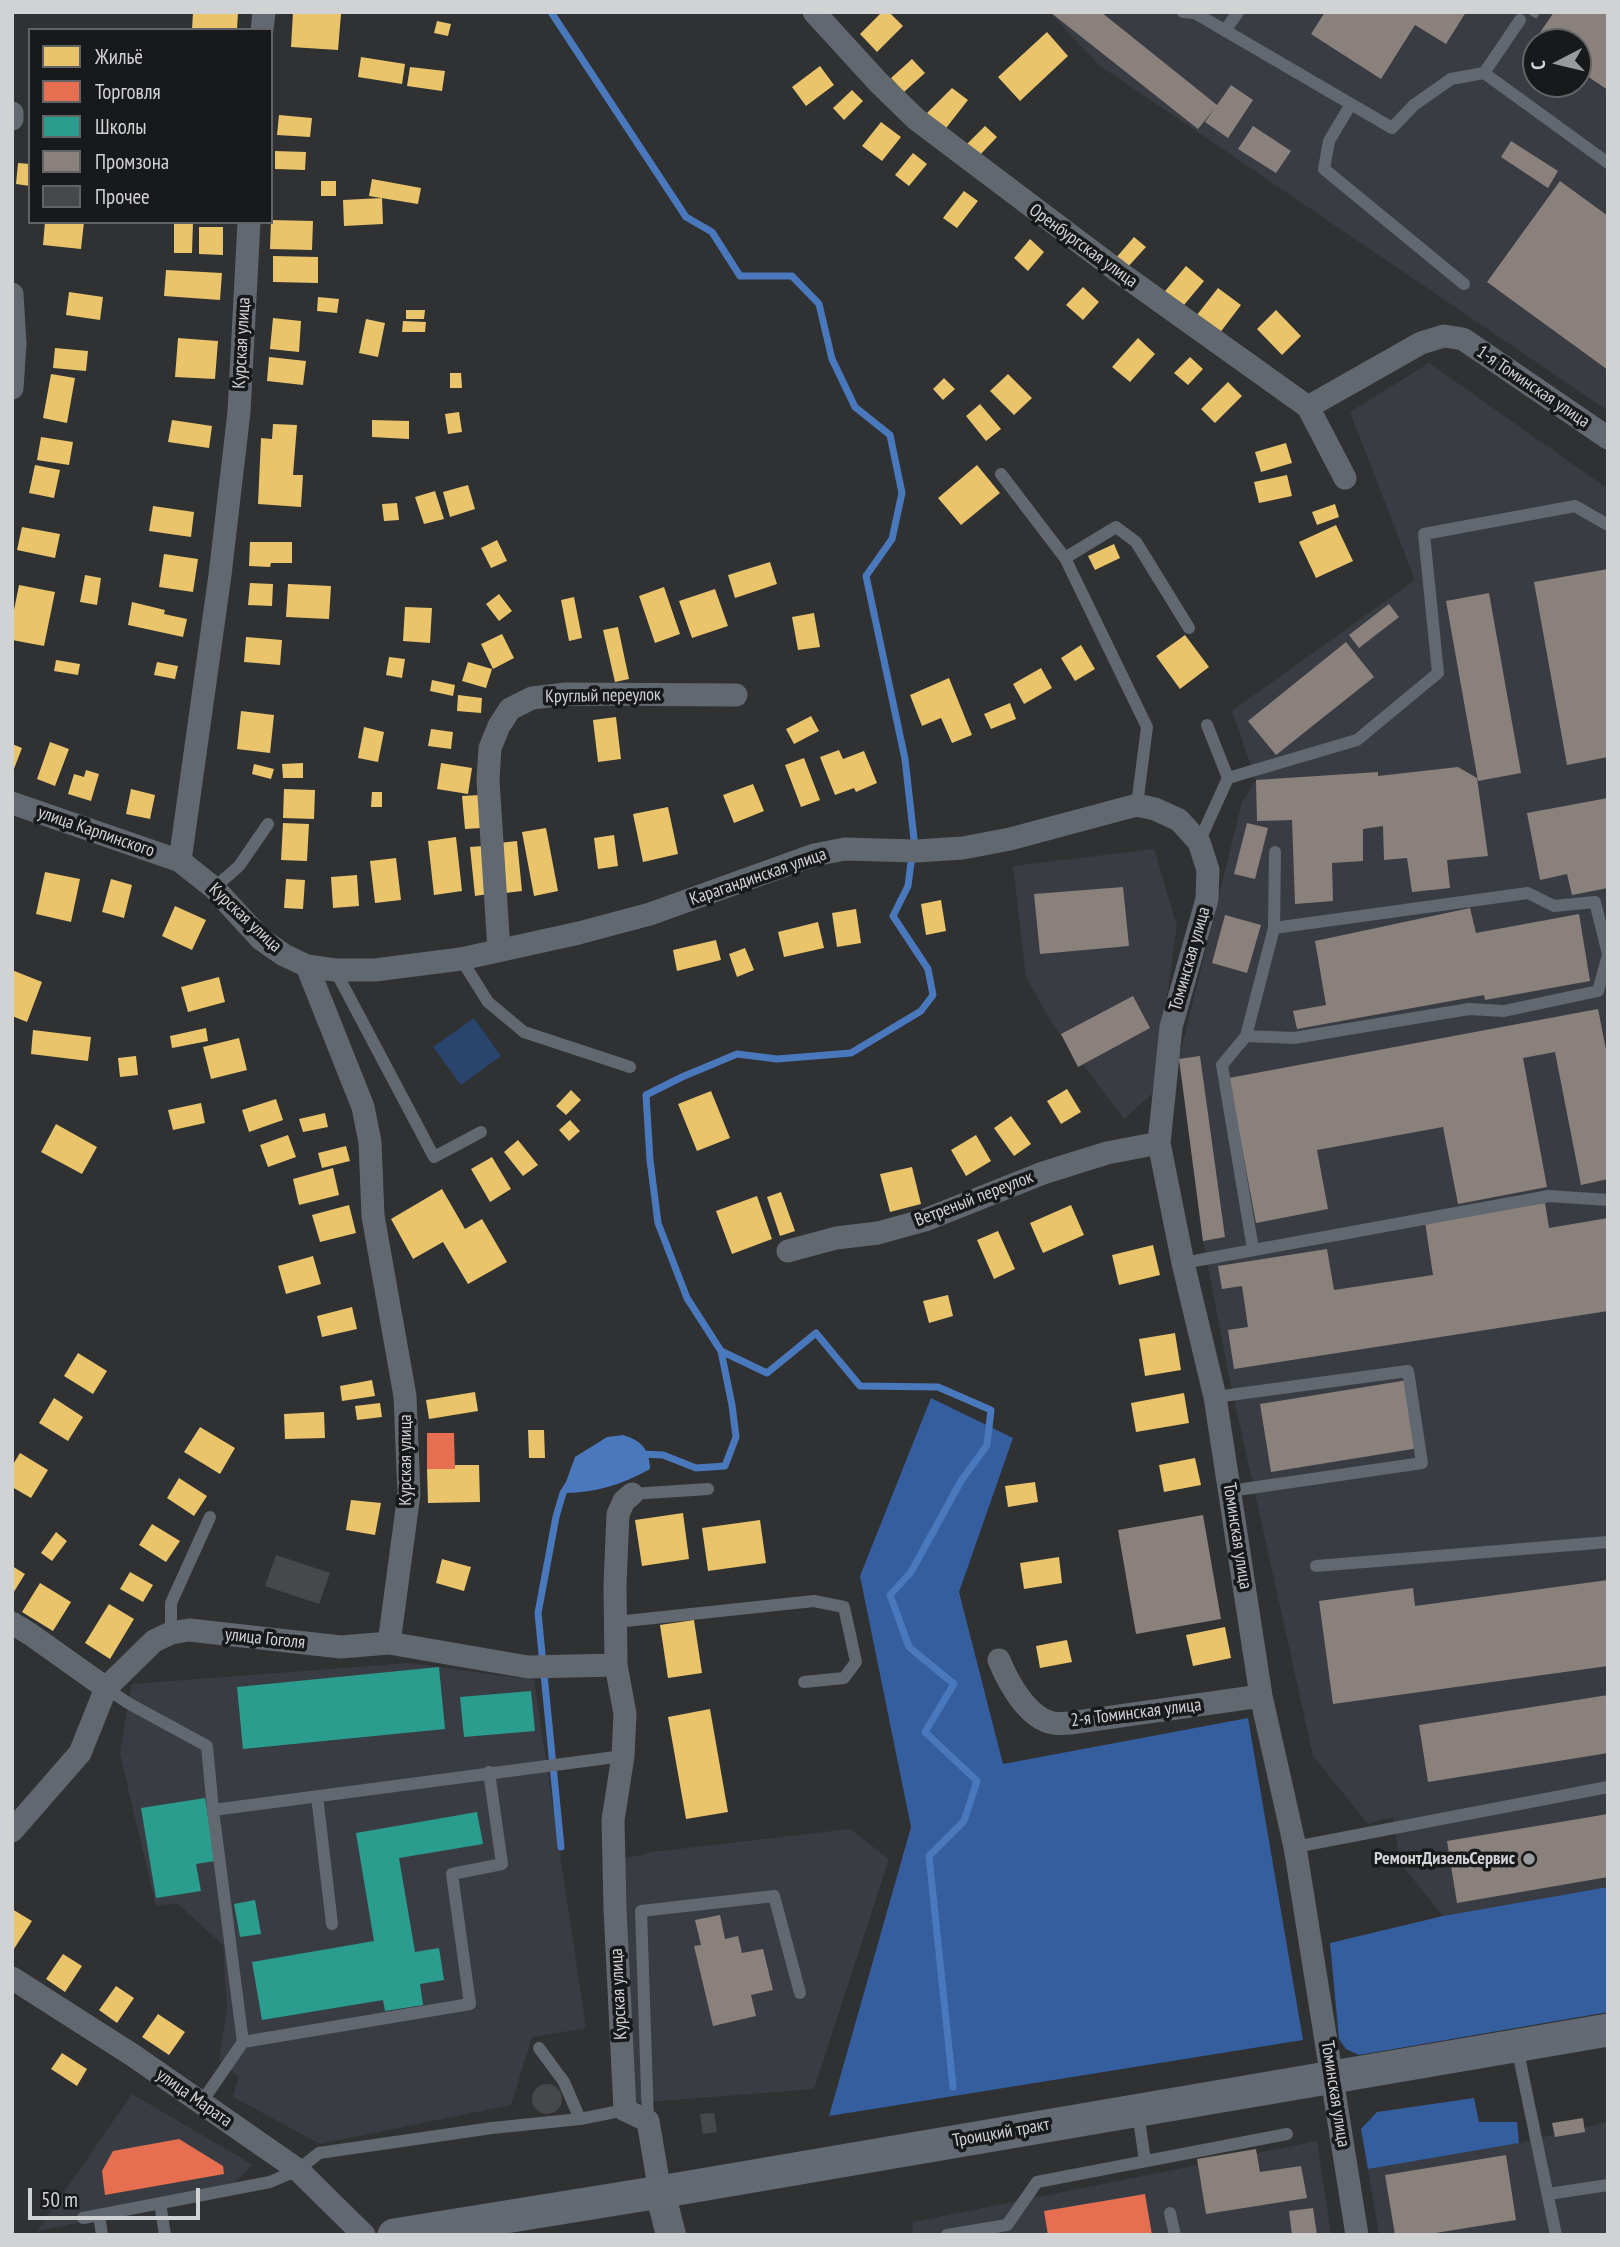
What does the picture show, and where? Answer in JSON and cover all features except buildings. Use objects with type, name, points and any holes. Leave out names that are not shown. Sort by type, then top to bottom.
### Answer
[{"type":"main road","name":"Троицкий тракт","points":[[394,2235],[482,2228],[660,2192],[1608,2030]]},
{"type":"street","name":"Оренбургская улица","points":[[814,12],[916,119],[1108,265],[1308,407],[1345,478]]},
{"type":"street","points":[[12,113],[12,119]]},
{"type":"street","name":"Курская улица","points":[[248,224],[239,412],[220,575],[180,861],[214,888],[261,939],[284,956],[307,966],[363,1107],[370,1142],[373,1216],[405,1396],[409,1494],[389,1643]]},
{"type":"street","points":[[12,294],[15,344],[12,387]]},
{"type":"street","name":"1-я Томинская улица","points":[[1308,407],[1420,343],[1444,336],[1462,339],[1608,438]]},
{"type":"street","name":"Круглый переулок","points":[[499,950],[488,780],[490,748],[510,709],[532,698],[566,694],[736,695]]},
{"type":"street","name":"улица Карпинского","points":[[12,803],[180,861]]},
{"type":"street","points":[[1137,805],[1156,809],[1179,820],[1199,842]]},
{"type":"street","name":"Карагандинская улица","points":[[307,966],[335,970],[375,970],[461,958],[579,933],[650,914],[814,855],[845,849],[916,851],[963,848],[1010,839],[1137,805]]},
{"type":"street","name":"Томинская улица","points":[[1199,842],[1208,870],[1207,899],[1171,1027],[1159,1143],[1183,1263],[1215,1397],[1261,1696],[1294,1847],[1357,2235]]},
{"type":"street","name":"Ветреный переулок","points":[[788,1251],[836,1238],[878,1233],[925,1220],[1043,1173],[1107,1153],[1159,1143]]},
{"type":"street","name":"Курская улица","points":[[625,2110],[615,1923],[613,1820],[623,1756],[625,1714],[616,1665],[615,1622],[618,1514],[624,1501],[632,1494]]},
{"type":"street","points":[[12,1623],[106,1688]]},
{"type":"street","name":"улица Гоголя","points":[[171,1633],[189,1630],[341,1647],[389,1643],[528,1667],[616,1665]]},
{"type":"street","points":[[12,1831],[80,1753],[106,1688],[154,1641],[171,1633]]},
{"type":"street","name":"2-я Томинская улица","points":[[999,1660],[1007,1678],[1031,1711],[1051,1723],[1070,1723],[1261,1696]]},
{"type":"street","name":"улица Марата","points":[[12,1978],[134,2056],[298,2170],[364,2235]]},
{"type":"street","points":[[625,2110],[648,2122],[660,2192],[671,2235]]},
{"type":"lane","points":[[1183,12],[1195,13],[1392,128],[1414,105],[1451,79],[1484,73],[1520,20]]},
{"type":"lane","points":[[1226,31],[1238,12]]},
{"type":"lane","points":[[1484,73],[1608,163]]},
{"type":"lane","points":[[1350,104],[1329,141],[1324,169],[1464,284]]},
{"type":"lane","points":[[1001,474],[1065,558],[1147,727],[1137,805]]},
{"type":"lane","points":[[1228,778],[1357,740],[1438,673],[1424,534],[1575,506],[1608,525]]},
{"type":"lane","points":[[1065,558],[1116,527],[1136,542],[1189,628]]},
{"type":"lane","points":[[1199,842],[1228,778],[1206,725]]},
{"type":"lane","points":[[214,888],[239,866],[268,824]]},
{"type":"lane","points":[[1253,1249],[1222,1065],[1246,1036],[1274,928],[1275,852]]},
{"type":"lane","points":[[1246,1036],[1294,1038],[1469,1009],[1504,1011],[1598,991],[1608,955],[1595,902],[1554,906],[1528,893],[1274,928]]},
{"type":"lane","points":[[461,958],[488,1002],[524,1032],[630,1067]]},
{"type":"lane","points":[[335,970],[433,1157],[481,1132]]},
{"type":"lane","points":[[1183,1263],[1549,1196],[1608,1200]]},
{"type":"lane","points":[[1215,1397],[1408,1371],[1422,1463],[1230,1491]]},
{"type":"lane","points":[[632,1494],[708,1489]]},
{"type":"lane","points":[[171,1633],[172,1603],[210,1517]]},
{"type":"lane","points":[[1316,1566],[1608,1542]]},
{"type":"lane","points":[[615,1622],[814,1601],[844,1607],[856,1662],[844,1678],[804,1682]]},
{"type":"lane","points":[[106,1688],[207,1746],[243,2042],[201,2103]]},
{"type":"lane","points":[[213,1810],[623,1756]]},
{"type":"lane","points":[[243,2042],[470,2004],[452,1874],[502,1864],[489,1772]]},
{"type":"lane","points":[[1294,1847],[1608,1787]]},
{"type":"lane","points":[[317,1796],[332,1924]]},
{"type":"lane","points":[[648,2122],[641,1911],[774,1895],[800,1993]]},
{"type":"lane","points":[[1517,2045],[1556,2235]]},
{"type":"lane","points":[[539,2048],[564,2082],[580,2119]]},
{"type":"lane","points":[[83,2218],[271,2182],[298,2170],[319,2153],[492,2128],[580,2119],[625,2110]]},
{"type":"lane","points":[[1138,2110],[1145,2161]]},
{"type":"lane","points":[[947,2235],[1007,2225],[1037,2182],[1287,2134]]},
{"type":"lane","points":[[1548,2194],[1608,2185]]},
{"type":"lane","points":[[160,2203],[165,2235]]},
{"type":"lane","points":[[1170,2213],[1175,2235]]},
{"type":"lane","points":[[99,2215],[102,2235]]},
{"type":"shaded area","points":[[1049,12],[1608,12],[1608,411],[1099,65]]},
{"type":"shaded area","points":[[1429,363],[1608,489],[1608,1887],[1443,1916],[1400,1863],[1393,1817],[1368,1824],[1313,1756],[1228,1371],[1203,1241],[1179,1059],[1242,802],[1256,780],[1232,711],[1415,580],[1350,412]]},
{"type":"shaded area","points":[[1154,849],[1177,926],[1153,1093],[1124,1119],[1053,1025],[1026,977],[1013,866]]},
{"type":"shaded area","points":[[474,1018],[501,1056],[461,1085],[433,1047]]},
{"type":"shaded area","points":[[931,1398],[1013,1438],[959,1592],[1003,1764],[1248,1718],[1303,2040],[829,2116],[911,1827],[860,1576]]},
{"type":"shaded area","points":[[623,1435],[643,1447],[650,1469],[608,1487],[586,1492],[562,1493],[575,1457],[607,1437]]},
{"type":"shaded area","points":[[410,1663],[534,1680],[586,2028],[532,2037],[511,2105],[320,2144],[233,2097],[239,2077],[219,2060],[227,2011],[223,1945],[177,1903],[156,1906],[120,1754],[128,1703],[132,1684]]},
{"type":"shaded area","points":[[850,1829],[889,1859],[814,2089],[634,2103],[623,1859],[653,1852]]},
{"type":"shaded area","points":[[1608,1887],[1608,2012],[1359,2055],[1346,2049],[1339,2039],[1330,1943],[1443,1916]]},
{"type":"shaded area","points":[[132,2094],[253,2165],[223,2194],[37,2231]]},
{"type":"shaded area","points":[[1474,2098],[1479,2122],[1517,2122],[1519,2143],[1368,2169],[1361,2129],[1377,2112]]},
{"type":"shaded area","points":[[1608,2122],[1608,2235],[1379,2235],[1368,2169],[1519,2143]]},
{"type":"shaded area","points":[[1317,2141],[1331,2235],[912,2235],[913,2222]]},
{"type":"waterway","points":[[551,12],[686,217],[712,232],[740,276],[792,276],[819,304],[832,359],[855,407],[890,435],[902,493],[892,539],[866,576],[905,759],[914,839],[908,886],[893,916],[928,969],[933,995],[921,1011],[851,1053],[777,1059],[737,1054],[646,1095],[658,1223],[687,1298],[721,1351],[767,1373],[816,1333],[860,1386],[938,1387],[991,1410],[987,1445],[961,1481],[911,1572],[890,1595],[909,1647],[954,1684],[925,1732],[977,1781],[964,1821],[929,1856],[953,2087]]},
{"type":"waterway","points":[[641,1454],[663,1455],[696,1468],[725,1466],[736,1437],[721,1351]]},
{"type":"waterway","points":[[561,1847],[538,1613],[556,1517],[568,1485]]},
{"type":"railway","points":[[1530,12],[1540,18]]},
{"type":"place","name":"РемонтДизельСервис","points":[[1529,1859]]}]
